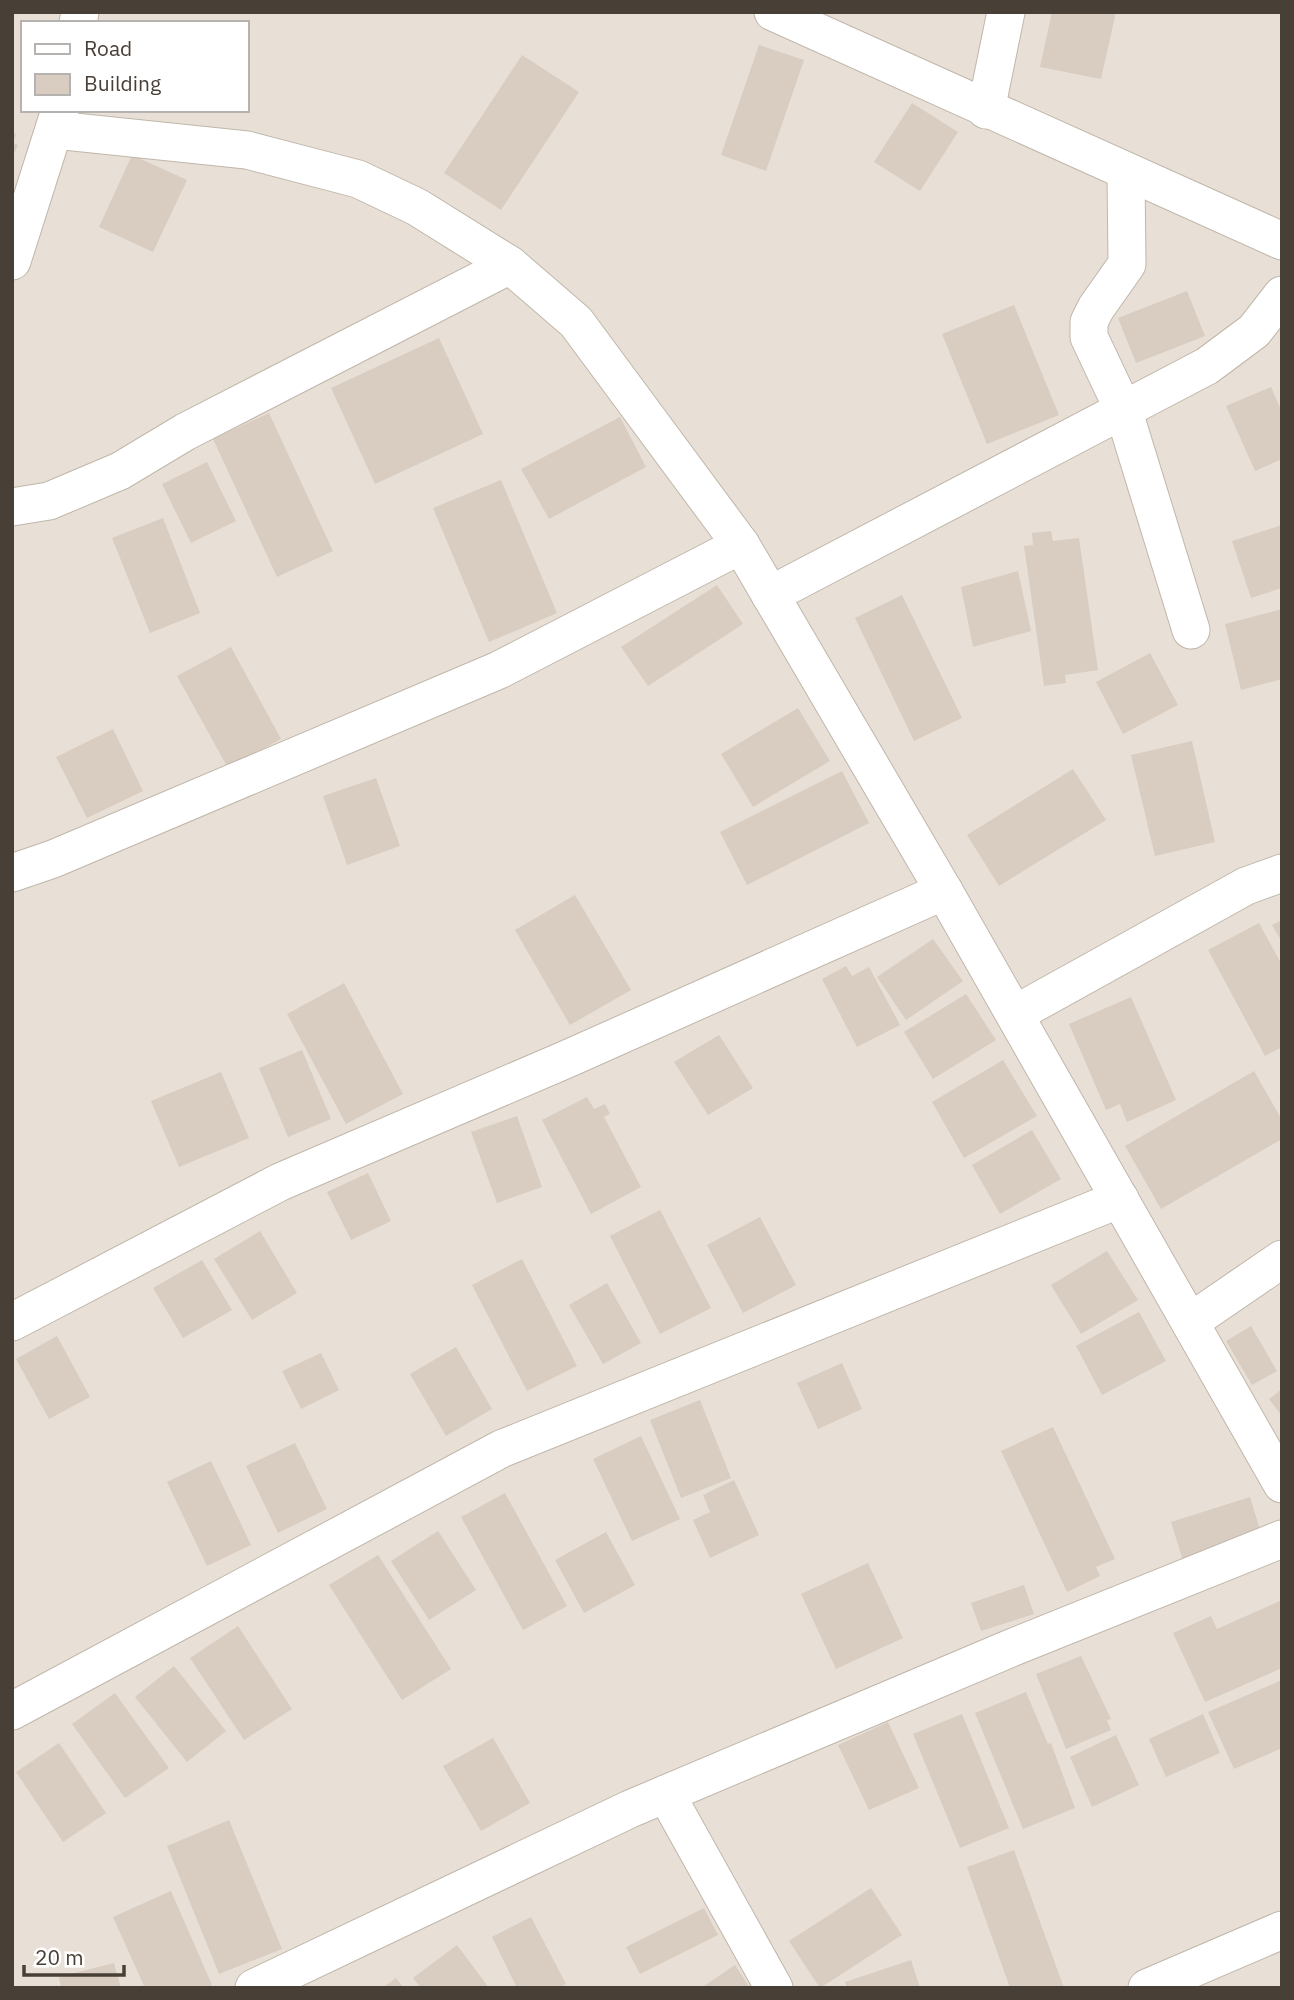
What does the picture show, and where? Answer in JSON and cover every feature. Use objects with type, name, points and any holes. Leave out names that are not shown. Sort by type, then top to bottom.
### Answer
[{"type":"street","points":[[773,12],[1282,242]]},
{"type":"street","points":[[986,110],[1006,12]]},
{"type":"street","points":[[122,112],[144,139]]},
{"type":"street","points":[[12,261],[57,120],[144,139],[247,150],[358,179],[417,207],[510,265],[576,322],[741,545],[1015,1014],[1282,1484]]},
{"type":"street","points":[[1126,173],[1127,264],[1089,322],[1089,337],[1124,410],[1191,629]]},
{"type":"street","points":[[12,507],[49,501],[120,471],[185,432],[510,265]]},
{"type":"street","points":[[770,594],[1207,366],[1254,331],[1282,295]]},
{"type":"street","points":[[12,873],[53,859],[499,670],[741,545]]},
{"type":"street","points":[[1015,1014],[1246,886],[1282,873]]},
{"type":"street","points":[[12,1322],[280,1182],[568,1059],[944,891]]},
{"type":"street","points":[[12,1711],[501,1449],[1120,1199]]},
{"type":"street","points":[[1190,1322],[1282,1259]]},
{"type":"street","points":[[254,1988],[666,1794],[1011,1648],[1282,1539]]},
{"type":"street","points":[[666,1794],[774,1988]]},
{"type":"street","points":[[1147,1988],[1282,1930]]},
{"type":"shaded area","points":[[12,12],[1282,12],[1282,1988],[12,1988]]},
{"type":"building","points":[[1052,12],[1116,12],[1101,79],[1040,67]]},
{"type":"building","points":[[759,45],[804,60],[766,171],[721,155]]},
{"type":"building","points":[[522,55],[579,92],[501,210],[444,173]]},
{"type":"building","points":[[912,103],[958,132],[920,191],[874,162]]},
{"type":"building","points":[[12,132],[16,134],[13,143],[18,145],[12,158]]},
{"type":"building","points":[[132,155],[187,180],[153,252],[99,227]]},
{"type":"building","points":[[1187,291],[1205,336],[1136,363],[1118,318]]},
{"type":"building","points":[[1014,305],[1059,415],[987,444],[942,334]]},
{"type":"building","points":[[439,338],[483,434],[375,484],[331,388]]},
{"type":"building","points":[[1271,387],[1282,412],[1282,459],[1255,471],[1226,406]]},
{"type":"building","points":[[269,413],[333,551],[277,577],[213,439]]},
{"type":"building","points":[[620,417],[646,467],[549,519],[521,469]]},
{"type":"building","points":[[207,462],[236,521],[191,543],[162,484]]},
{"type":"building","points":[[501,480],[557,613],[489,642],[433,508]]},
{"type":"building","points":[[163,518],[200,613],[150,633],[112,538]]},
{"type":"building","points":[[1282,525],[1282,588],[1251,598],[1232,541]]},
{"type":"building","points":[[1051,531],[1053,541],[1079,538],[1098,670],[1065,675],[1066,683],[1044,686],[1024,546],[1033,545],[1032,533]]},
{"type":"building","points":[[1018,571],[1031,631],[973,647],[961,587]]},
{"type":"building","points":[[717,585],[743,624],[648,686],[621,647]]},
{"type":"building","points":[[902,595],[962,718],[914,741],[855,618]]},
{"type":"building","points":[[1282,609],[1282,679],[1241,690],[1225,624]]},
{"type":"building","points":[[231,647],[281,739],[228,768],[177,676]]},
{"type":"building","points":[[1150,653],[1178,705],[1123,734],[1096,682]]},
{"type":"building","points":[[798,708],[830,761],[753,807],[721,754]]},
{"type":"building","points":[[113,729],[143,791],[87,818],[56,757]]},
{"type":"building","points":[[1192,741],[1215,842],[1155,856],[1131,755]]},
{"type":"building","points":[[1073,769],[1106,820],[999,886],[967,835]]},
{"type":"building","points":[[842,771],[869,823],[747,885],[720,832]]},
{"type":"building","points":[[376,778],[400,846],[347,865],[323,796]]},
{"type":"building","points":[[575,895],[631,990],[570,1025],[515,930]]},
{"type":"building","points":[[1282,920],[1282,942],[1272,925]]},
{"type":"building","points":[[1259,923],[1282,965],[1282,1047],[1265,1056],[1208,950]]},
{"type":"building","points":[[933,939],[963,981],[906,1020],[877,977]]},
{"type":"building","points":[[846,966],[852,976],[869,967],[900,1025],[857,1047],[822,979]]},
{"type":"building","points":[[344,983],[403,1094],[346,1124],[287,1014]]},
{"type":"building","points":[[966,994],[996,1040],[933,1079],[904,1032]]},
{"type":"building","points":[[1131,997],[1176,1100],[1127,1122],[1120,1104],[1106,1110],[1069,1024]]},
{"type":"building","points":[[719,1035],[753,1088],[708,1115],[674,1062]]},
{"type":"building","points":[[302,1050],[331,1119],[288,1137],[259,1068]]},
{"type":"building","points":[[1003,1060],[1037,1116],[964,1158],[932,1102]]},
{"type":"building","points":[[1254,1071],[1282,1120],[1282,1139],[1161,1209],[1125,1146]]},
{"type":"building","points":[[221,1072],[249,1138],[179,1167],[151,1101]]},
{"type":"building","points":[[587,1097],[594,1109],[605,1104],[610,1114],[604,1117],[641,1187],[591,1214],[542,1120]]},
{"type":"building","points":[[517,1116],[542,1187],[497,1203],[471,1132]]},
{"type":"building","points":[[1032,1130],[1061,1179],[1000,1214],[972,1165]]},
{"type":"building","points":[[368,1173],[391,1221],[351,1240],[327,1192]]},
{"type":"building","points":[[660,1210],[711,1308],[660,1334],[610,1236]]},
{"type":"building","points":[[760,1217],[796,1285],[743,1313],[707,1245]]},
{"type":"building","points":[[260,1231],[297,1293],[252,1320],[214,1259]]},
{"type":"building","points":[[1107,1251],[1138,1300],[1081,1334],[1051,1285]]},
{"type":"building","points":[[522,1259],[577,1366],[527,1391],[472,1285]]},
{"type":"building","points":[[202,1260],[232,1310],[183,1338],[153,1288]]},
{"type":"building","points":[[607,1283],[641,1343],[603,1364],[569,1305]]},
{"type":"building","points":[[1139,1312],[1166,1361],[1102,1395],[1076,1346]]},
{"type":"building","points":[[1251,1326],[1277,1371],[1252,1385],[1226,1341]]},
{"type":"building","points":[[57,1336],[90,1397],[49,1419],[16,1359]]},
{"type":"building","points":[[456,1347],[492,1409],[446,1436],[410,1374]]},
{"type":"building","points":[[321,1353],[339,1390],[301,1409],[282,1371]]},
{"type":"building","points":[[842,1363],[862,1409],[818,1429],[797,1383]]},
{"type":"building","points":[[1282,1389],[1282,1416],[1269,1399]]},
{"type":"building","points":[[700,1400],[731,1478],[681,1498],[650,1420]]},
{"type":"building","points":[[1053,1427],[1115,1559],[1096,1567],[1100,1576],[1067,1592],[1001,1451]]},
{"type":"building","points":[[641,1436],[680,1519],[632,1541],[593,1459]]},
{"type":"building","points":[[295,1443],[327,1509],[278,1533],[246,1466]]},
{"type":"building","points":[[211,1461],[251,1545],[207,1566],[167,1482]]},
{"type":"building","points":[[734,1480],[759,1535],[710,1558],[693,1520],[710,1512],[703,1495]]},
{"type":"building","points":[[505,1493],[567,1606],[523,1630],[461,1517]]},
{"type":"building","points":[[1250,1497],[1267,1552],[1188,1577],[1171,1522]]},
{"type":"building","points":[[438,1531],[476,1590],[429,1620],[391,1561]]},
{"type":"building","points":[[606,1532],[635,1585],[584,1613],[555,1560]]},
{"type":"building","points":[[378,1555],[451,1669],[402,1700],[329,1585]]},
{"type":"building","points":[[868,1563],[903,1638],[836,1669],[801,1594]]},
{"type":"building","points":[[1024,1585],[1034,1614],[981,1631],[971,1603]]},
{"type":"building","points":[[1282,1600],[1282,1668],[1205,1702],[1173,1633],[1211,1616],[1217,1629]]},
{"type":"building","points":[[238,1626],[292,1709],[244,1740],[190,1658]]},
{"type":"building","points":[[1081,1656],[1111,1719],[1107,1720],[1111,1730],[1066,1749],[1036,1674]]},
{"type":"building","points":[[174,1666],[226,1731],[187,1762],[135,1697]]},
{"type":"building","points":[[1282,1680],[1282,1748],[1234,1769],[1208,1712]]},
{"type":"building","points":[[1026,1692],[1048,1744],[1051,1743],[1075,1808],[1023,1829],[975,1713]]},
{"type":"building","points":[[115,1693],[169,1768],[125,1798],[72,1724]]},
{"type":"building","points":[[962,1714],[1009,1828],[960,1848],[913,1734]]},
{"type":"building","points":[[1203,1714],[1220,1753],[1166,1777],[1149,1739]]},
{"type":"building","points":[[888,1722],[919,1788],[869,1810],[838,1745]]},
{"type":"building","points":[[1116,1735],[1139,1785],[1092,1807],[1070,1757]]},
{"type":"building","points":[[493,1738],[530,1803],[481,1831],[443,1766]]},
{"type":"building","points":[[59,1743],[106,1813],[63,1842],[16,1772]]},
{"type":"building","points":[[229,1820],[282,1949],[219,1974],[167,1846]]},
{"type":"building","points":[[1014,1850],[1064,1988],[1010,1988],[967,1867]]},
{"type":"building","points":[[871,1888],[902,1935],[820,1988],[789,1941]]},
{"type":"building","points":[[171,1891],[212,1985],[206,1988],[145,1988],[113,1917]]},
{"type":"building","points":[[704,1908],[718,1935],[640,1974],[626,1947]]},
{"type":"building","points":[[531,1917],[566,1984],[559,1988],[517,1988],[492,1937]]},
{"type":"building","points":[[457,1945],[489,1988],[421,1988],[413,1978]]},
{"type":"building","points":[[911,1960],[920,1988],[847,1988],[845,1982]]},
{"type":"building","points":[[114,1963],[121,1988],[61,1988],[59,1977]]},
{"type":"building","points":[[735,1965],[750,1988],[701,1988]]},
{"type":"building","points":[[396,1978],[404,1988],[382,1988]]}]
